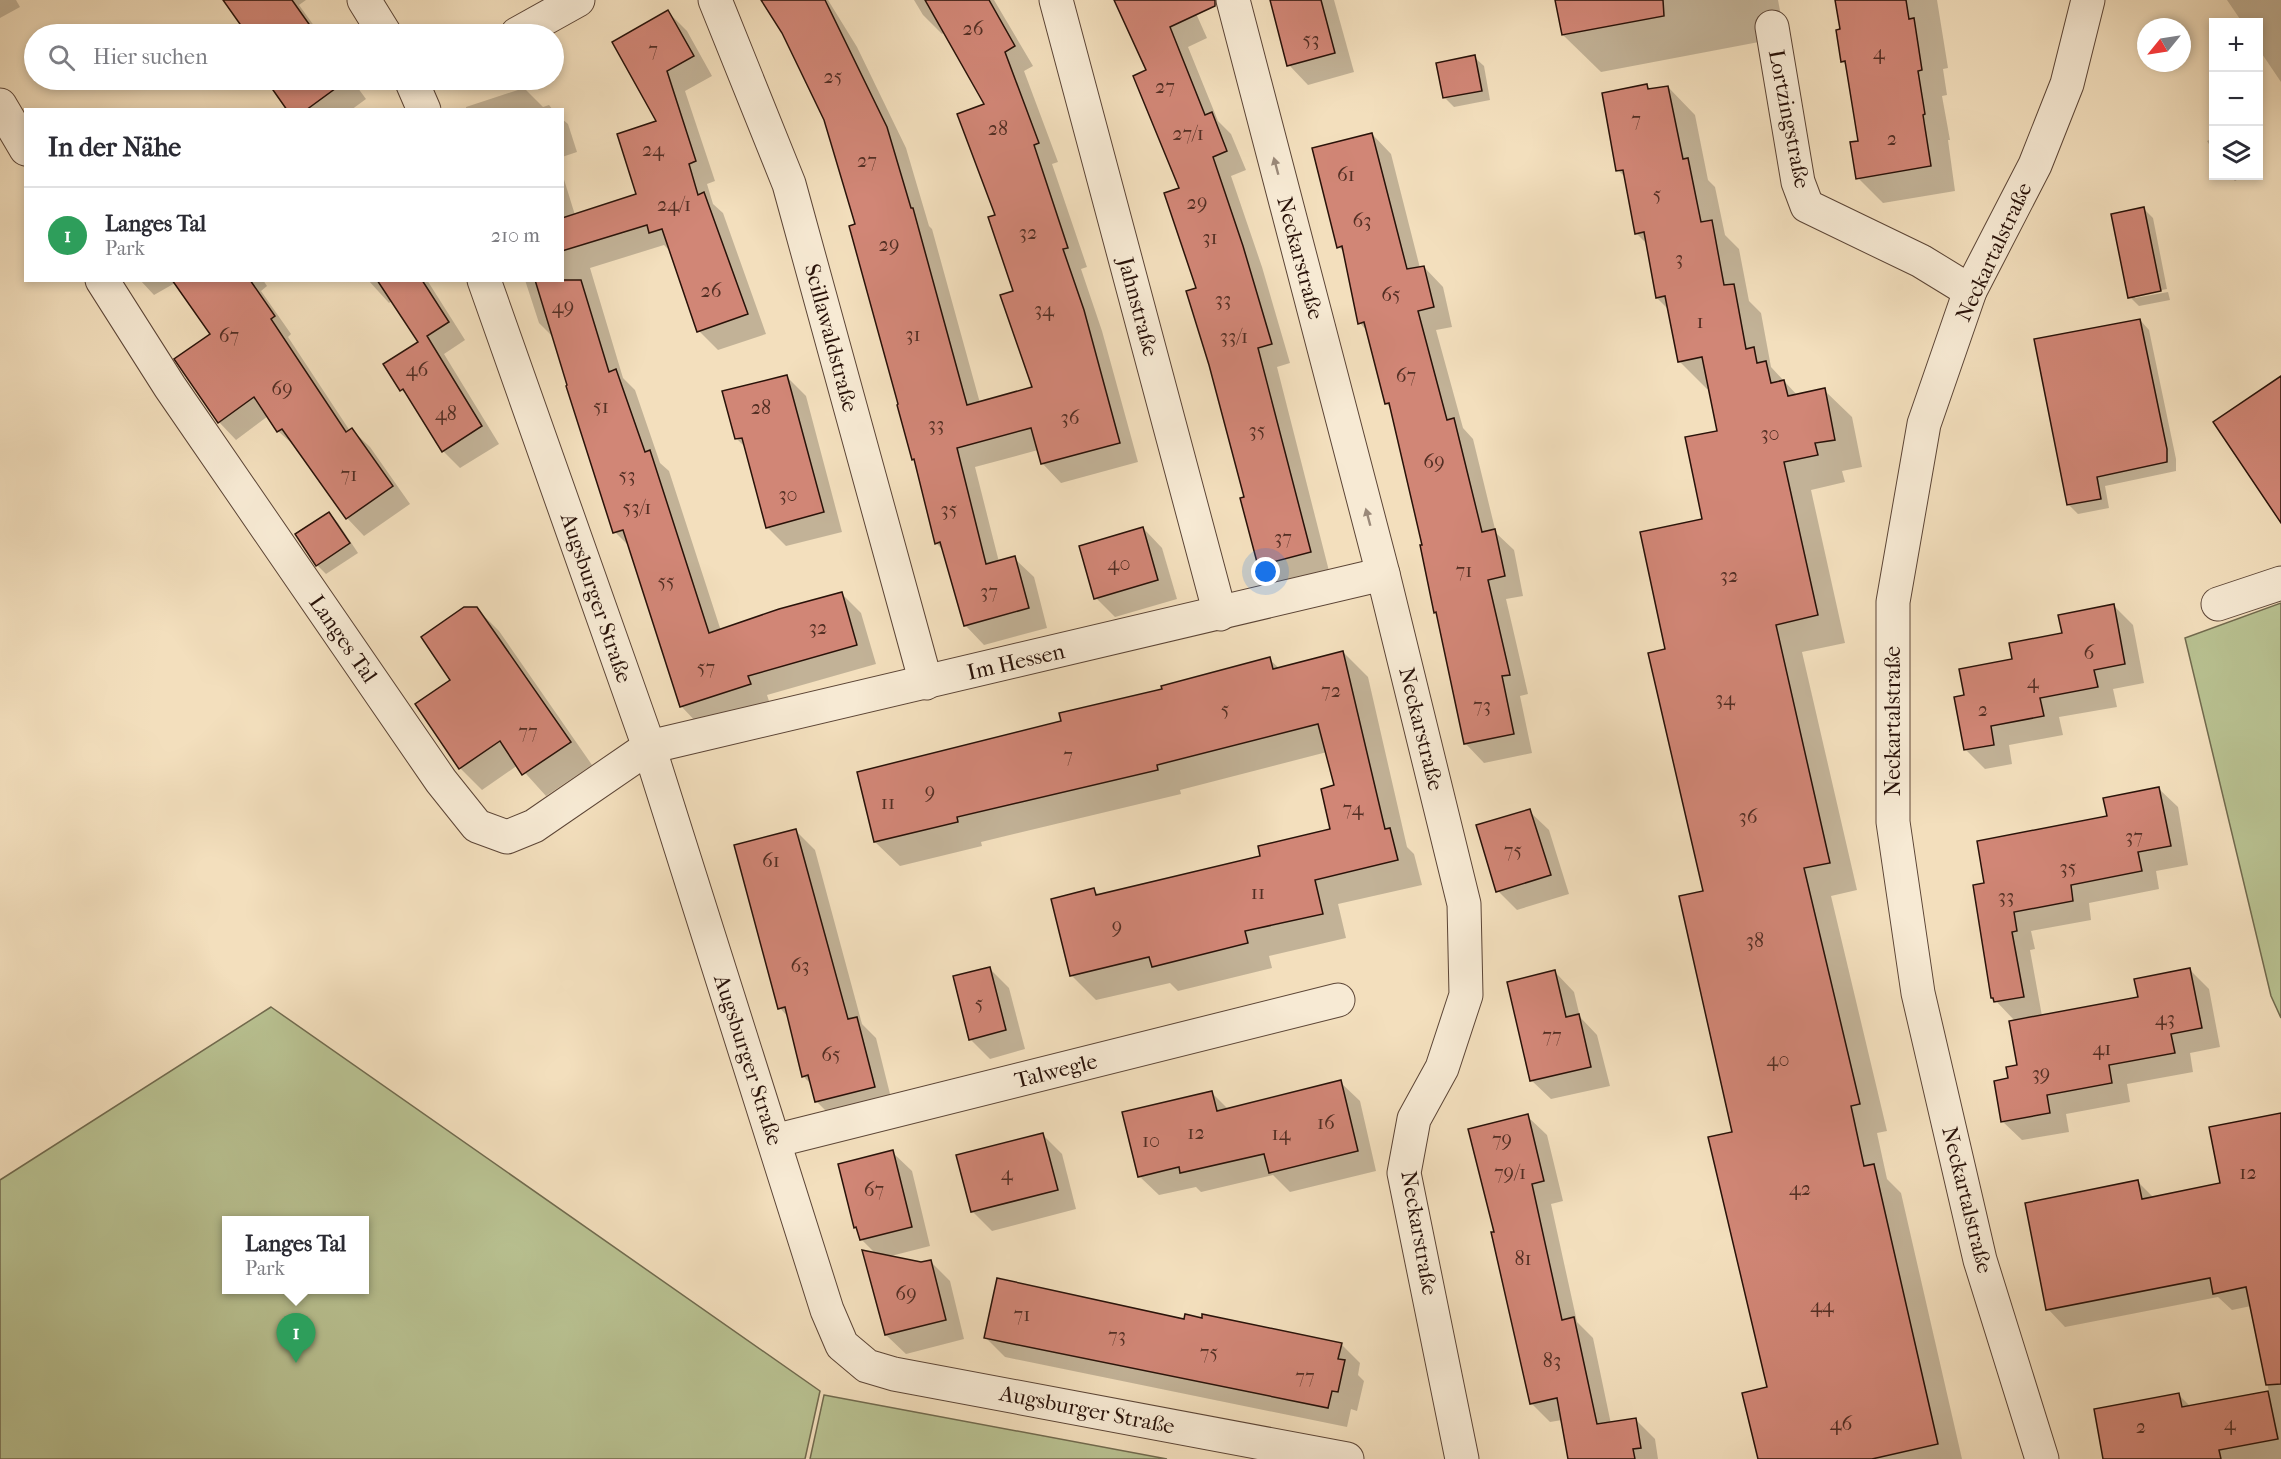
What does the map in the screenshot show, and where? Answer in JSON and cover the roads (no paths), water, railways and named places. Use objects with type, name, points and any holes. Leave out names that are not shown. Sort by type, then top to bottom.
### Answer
[{"type":"street","points":[[364,0],[379,24]]},
{"type":"street","points":[[534,24],[578,0]]},
{"type":"street","name":"Scillawaldstraße","points":[[714,0],[789,184],[926,683]]},
{"type":"street","name":"Jahnstraße","points":[[1056,0],[1220,614]]},
{"type":"street","name":"Neckarstraße","points":[[1233,0],[1383,574],[1464,904],[1466,995],[1442,1068],[1414,1119],[1404,1173],[1462,1459]]},
{"type":"street","name":"Neckartalstraße","points":[[2042,1459],[1977,1248],[1918,993],[1893,822],[1893,602],[1924,424],[1970,291],[2036,165],[2067,84],[2088,0]]},
{"type":"street","name":"Lortzingstraße","points":[[1772,27],[1798,182],[1807,206],[1921,261],[1970,291]]},
{"type":"street","points":[[416,90],[423,108]]},
{"type":"street","points":[[0,105],[24,146]]},
{"type":"street","name":"Langes Tal","points":[[103,282],[170,387],[343,640],[441,781],[477,826],[507,837],[534,826],[649,747]]},
{"type":"street","name":"Augsburger Straße","points":[[485,282],[649,747],[827,1310],[842,1345],[867,1366],[894,1374],[1347,1459]]},
{"type":"street","name":"Im Hessen","points":[[649,747],[1383,574]]},
{"type":"street","points":[[2218,604],[2281,583]]},
{"type":"street","name":"Talwegle","points":[[774,1141],[1338,1000]]},
{"type":"place","name":"Langes Tal","points":[[296,1363]]}]
